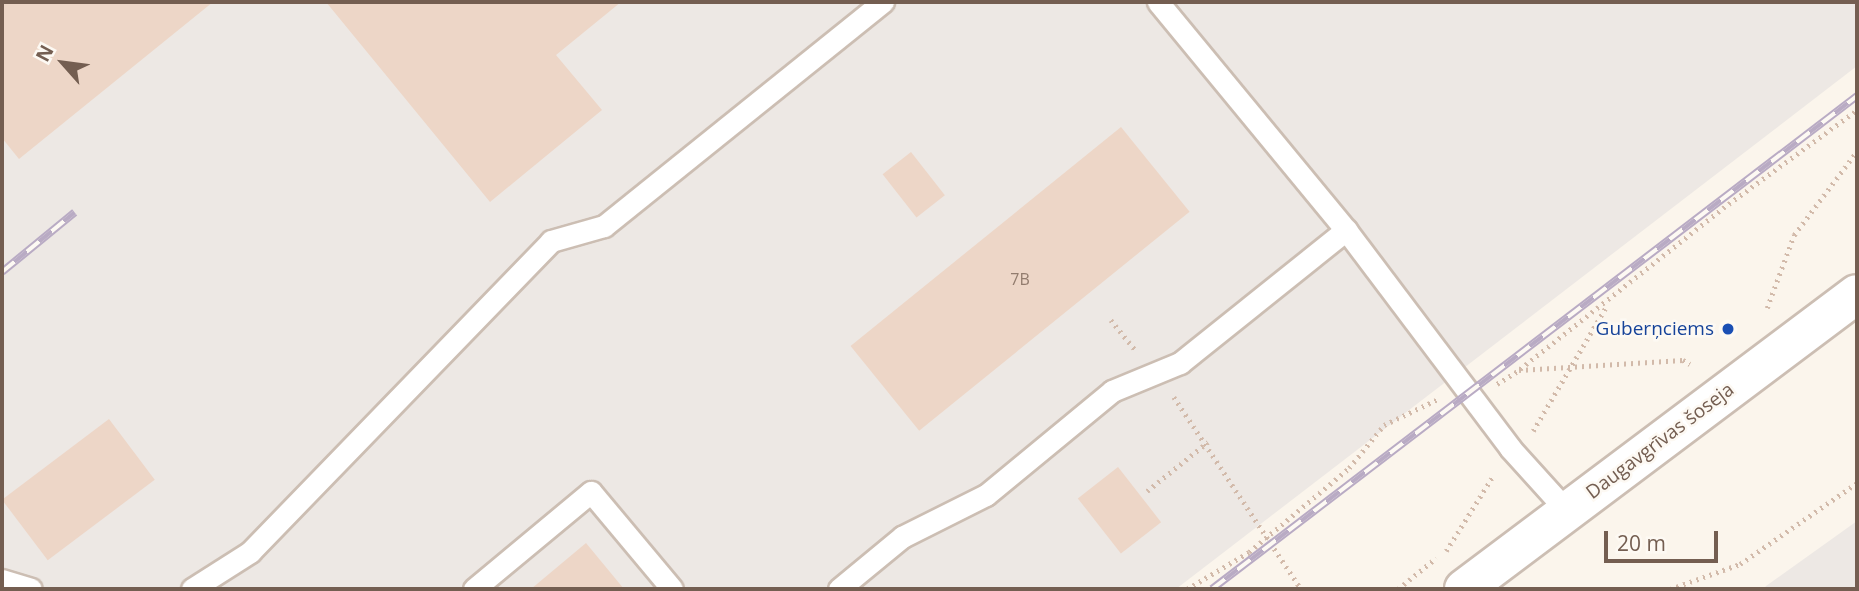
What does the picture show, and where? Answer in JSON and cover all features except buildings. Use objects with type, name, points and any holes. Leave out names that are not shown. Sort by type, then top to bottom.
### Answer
[{"type":"main road","name":"Daugavgrīvas šoseja","points":[[1464,589],[1857,294]]},
{"type":"lane","points":[[192,589],[250,552],[551,241],[604,226],[883,2]]},
{"type":"lane","points":[[1158,2],[1346,230],[1470,394],[1567,511]]},
{"type":"lane","points":[[839,589],[902,537],[986,495],[1112,391],[1180,363],[1346,230]]},
{"type":"lane","points":[[474,589],[591,492],[672,589]]},
{"type":"lane","points":[[2,580],[31,589]]},
{"type":"path","points":[[1187,589],[1249,552],[1349,468],[1384,425],[1407,410],[1494,387],[1723,208],[1857,110]]},
{"type":"path","points":[[1767,308],[1794,235],[1857,151]]},
{"type":"path","points":[[1519,370],[1683,360],[1690,364]]},
{"type":"path","points":[[1194,420],[1301,589]]},
{"type":"path","points":[[1147,491],[1208,442]]},
{"type":"path","points":[[1670,589],[1740,564],[1857,483]]},
{"type":"shaded area","points":[[2,2],[1857,2],[1857,66],[1176,589],[2,589]]},
{"type":"shaded area","points":[[1857,521],[1857,589],[1764,589],[1766,586]]},
{"type":"railway","points":[[1212,589],[1857,96]]},
{"type":"railway","points":[[2,272],[75,212]]},
{"type":"place","name":"Guberņciems","points":[[1728,329]]}]
